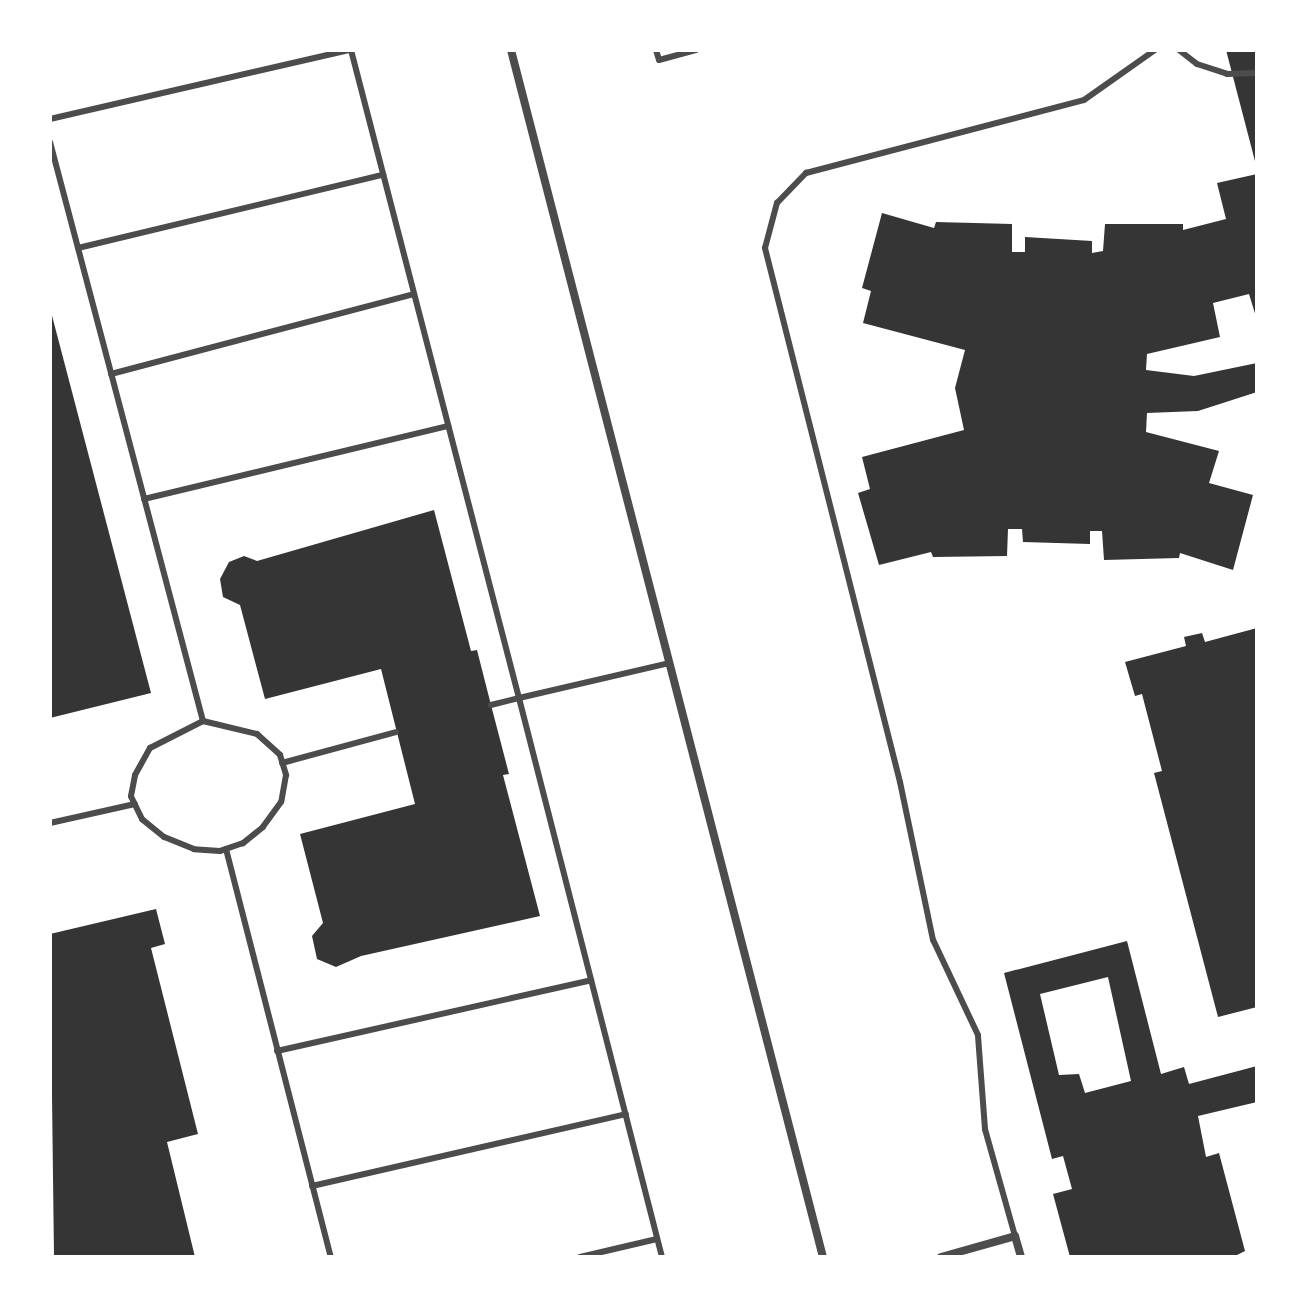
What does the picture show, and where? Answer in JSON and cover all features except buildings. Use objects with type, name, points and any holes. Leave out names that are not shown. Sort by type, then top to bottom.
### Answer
[{"type":"street","points":[[511,50],[823,1257]]},
{"type":"street","points":[[941,1257],[1015,1236],[1021,1257]]},
{"type":"lane","points":[[50,119],[350,50],[662,1257]]},
{"type":"lane","points":[[656,50],[659,60],[696,50]]},
{"type":"lane","points":[[1015,1236],[985,1129],[978,1035],[933,940],[900,782],[765,248],[777,203],[806,173],[1084,100],[1155,50]]},
{"type":"lane","points":[[1179,50],[1197,64],[1227,74],[1257,73]]},
{"type":"lane","points":[[50,142],[203,721]]},
{"type":"lane","points":[[78,248],[383,175]]},
{"type":"lane","points":[[111,374],[414,294]]},
{"type":"lane","points":[[144,499],[448,426]]},
{"type":"lane","points":[[491,705],[670,663]]},
{"type":"lane","points":[[203,721],[228,723],[257,734],[282,763],[286,775],[281,802],[253,835],[226,849],[194,849],[164,837],[142,819],[131,796],[135,775],[150,748],[203,721]]},
{"type":"lane","points":[[282,763],[396,732]]},
{"type":"lane","points":[[50,823],[135,804]]},
{"type":"lane","points":[[226,849],[331,1257]]},
{"type":"lane","points":[[277,1051],[591,980]]},
{"type":"lane","points":[[312,1186],[626,1114]]},
{"type":"lane","points":[[580,1257],[657,1239]]}]
